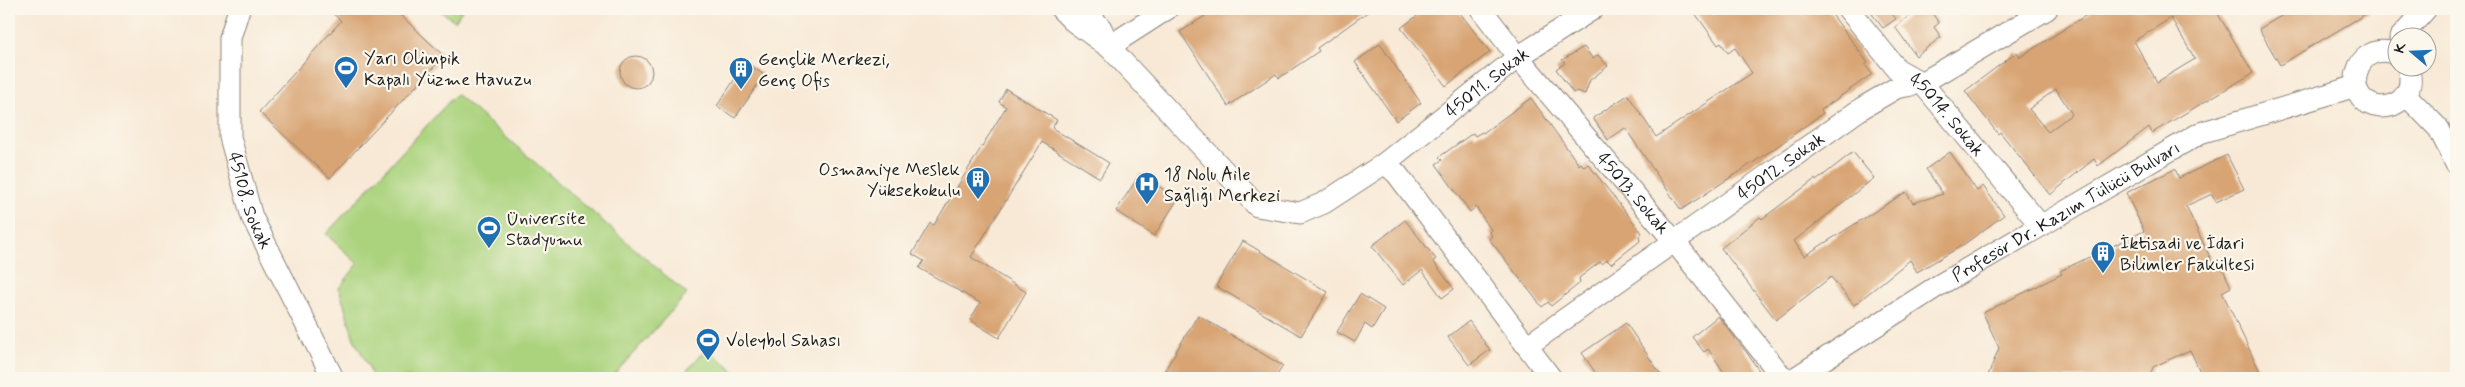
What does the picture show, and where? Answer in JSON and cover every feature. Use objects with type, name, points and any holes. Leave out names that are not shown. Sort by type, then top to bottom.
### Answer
[{"type":"street","name":"45108. Sokak","points":[[239,9],[230,38],[230,137],[252,218],[333,378]]},
{"type":"street","points":[[1061,9],[1073,21],[1110,48],[1257,206],[1300,213],[1324,203],[1385,163],[1398,174],[1551,378]]},
{"type":"street","points":[[1084,9],[1101,28],[1110,48]]},
{"type":"street","points":[[1110,48],[1167,9]]},
{"type":"street","name":"45013. Sokak","points":[[1481,9],[1518,58],[1674,241],[1783,378]]},
{"type":"street","name":"45011. Sokak","points":[[1385,163],[1518,58],[1593,9]]},
{"type":"street","name":"45014. Sokak","points":[[1848,9],[1897,69],[1922,82],[2041,226]]},
{"type":"street","name":"45012. Sokak","points":[[1527,346],[1862,108],[1896,88],[1922,82],[2047,9]]},
{"type":"street","points":[[2411,28],[2426,9]]},
{"type":"street","points":[[2388,49],[2363,60],[2358,68],[2356,86],[2360,94],[2374,105],[2392,106],[2406,95],[2410,87],[2411,78]]},
{"type":"street","name":"Profesör Dr. Kazım Tülücü Bulvarı","points":[[1795,378],[1936,287],[2200,133],[2356,86]]},
{"type":"street","points":[[2406,95],[2439,129],[2456,164]]},
{"type":"green space","points":[[437,9],[463,9],[455,21]]},
{"type":"green space","name":"Üniversite Stadyumu","points":[[456,94],[687,294],[611,378],[372,378],[369,367],[354,339],[339,288],[358,264],[326,234]]},
{"type":"green space","name":"Voleybol Sahası","points":[[707,348],[738,375],[735,378],[680,378]]},
{"type":"building","name":"Yarı Olimpik Kapalı Yüzme Havuzu","points":[[328,9],[394,9],[444,56],[330,178],[259,112],[341,21]]},
{"type":"building","points":[[1216,9],[1372,9],[1317,48],[1319,51],[1279,78],[1276,74],[1228,106],[1180,32]]},
{"type":"building","points":[[1426,9],[1457,9],[1490,52],[1446,86],[1401,28]]},
{"type":"building","points":[[1692,9],[1828,9],[1868,63],[1865,65],[1872,74],[1821,110],[1823,113],[1775,148],[1681,210],[1625,128],[1608,140],[1593,118],[1628,95],[1656,137],[1752,73],[1735,48],[1728,53],[1721,43],[1718,45]]},
{"type":"building","points":[[1880,9],[1888,9],[1896,19],[1883,28],[1872,14]]},
{"type":"building","points":[[1918,9],[1929,9],[1939,23],[1934,27],[1941,37],[1916,56],[1895,27]]},
{"type":"building","points":[[2096,9],[2215,9],[2253,73],[2152,133],[2149,127],[2098,166],[2094,159],[2050,195],[2000,132],[1998,134],[1965,91],[2017,52],[2020,57]],"holes":[[[2171,18],[2195,59],[2157,82],[2134,41]],[[2056,89],[2072,114],[2048,132],[2029,109]]]},
{"type":"building","points":[[2293,9],[2374,9],[2280,65],[2259,29]]},
{"type":"building","points":[[1380,44],[1421,103],[1396,121],[1355,62]]},
{"type":"building","points":[[1584,47],[1593,59],[1598,55],[1608,66],[1590,80],[1585,94],[1577,91],[1573,93],[1556,69],[1565,63],[1562,60]]},
{"type":"building","points":[[636,56],[642,57],[647,61],[651,66],[651,78],[647,83],[642,87],[636,88],[630,87],[625,83],[621,78],[620,72],[621,66],[625,61],[630,57]]},
{"type":"building","name":"Gençlik Merkezi, Genç Ofis","points":[[746,62],[764,75],[735,118],[717,106]]},
{"type":"building","name":"Osmaniye Meslek Yüksekokulu","points":[[1006,89],[1057,120],[1052,128],[1109,163],[1100,178],[1042,142],[971,257],[1026,292],[999,338],[970,320],[980,303],[919,268],[924,261],[912,254],[930,223],[934,225],[1006,107],[999,102]]},
{"type":"building","points":[[1531,98],[1579,165],[1581,163],[1584,167],[1588,164],[1642,233],[1639,236],[1640,241],[1611,264],[1607,260],[1602,264],[1600,262],[1579,278],[1580,283],[1551,306],[1548,302],[1542,307],[1489,239],[1492,236],[1489,232],[1491,230],[1476,207],[1470,212],[1436,164],[1442,160],[1439,157],[1473,133],[1475,136],[1483,133]]},
{"type":"building","points":[[1853,152],[1874,178],[1794,241],[1804,256],[1906,192],[1913,203],[1943,194],[1926,169],[1950,152],[1977,191],[1983,186],[2004,215],[1963,245],[1917,272],[1910,260],[1854,305],[1831,277],[1776,320],[1721,248],[1760,217],[1762,219]]},
{"type":"building","name":"İktisadi ve İdari Bilimler Fakültesi","points":[[2227,155],[2244,189],[2216,202],[2212,194],[2186,206],[2215,268],[2221,265],[2231,287],[2222,292],[2263,378],[2203,378],[2190,350],[2153,367],[2149,378],[1987,378],[1999,348],[1983,313],[2062,274],[2060,271],[2144,231],[2126,193],[2175,169],[2179,178]]},
{"type":"building","name":"18 Nolu Aile Sağlığı Merkezi","points":[[1140,174],[1178,199],[1154,236],[1116,211]]},
{"type":"building","points":[[1405,220],[1436,259],[1433,261],[1454,289],[1442,298],[1422,270],[1403,285],[1372,246]]},
{"type":"building","points":[[1243,241],[1328,292],[1301,336],[1216,286]]},
{"type":"building","points":[[1360,294],[1384,309],[1372,329],[1365,324],[1355,342],[1337,332]]},
{"type":"building","points":[[1198,315],[1283,366],[1275,378],[1160,378]]},
{"type":"building","points":[[1718,316],[1764,378],[1728,378],[1708,349],[1704,352],[1692,337]]},
{"type":"building","points":[[1469,321],[1490,350],[1469,365],[1448,337]]},
{"type":"building","points":[[1626,323],[1663,378],[1599,378],[1582,353]]},
{"type":"place","name":"Yarı Olimpik Kapalı Yüzme Havuzu","points":[[346,89]]},
{"type":"place","name":"Gençlik Merkezi, Genç Ofis","points":[[741,90]]},
{"type":"place","name":"Osmaniye Meslek Yüksekokulu","points":[[978,200]]},
{"type":"place","name":"18 Nolu Aile Sağlığı Merkezi","points":[[1147,205]]},
{"type":"place","name":"Üniversite Stadyumu","points":[[489,249]]},
{"type":"place","name":"İktisadi ve İdari Bilimler Fakültesi","points":[[2103,274]]},
{"type":"place","name":"Voleybol Sahası","points":[[708,361]]}]
